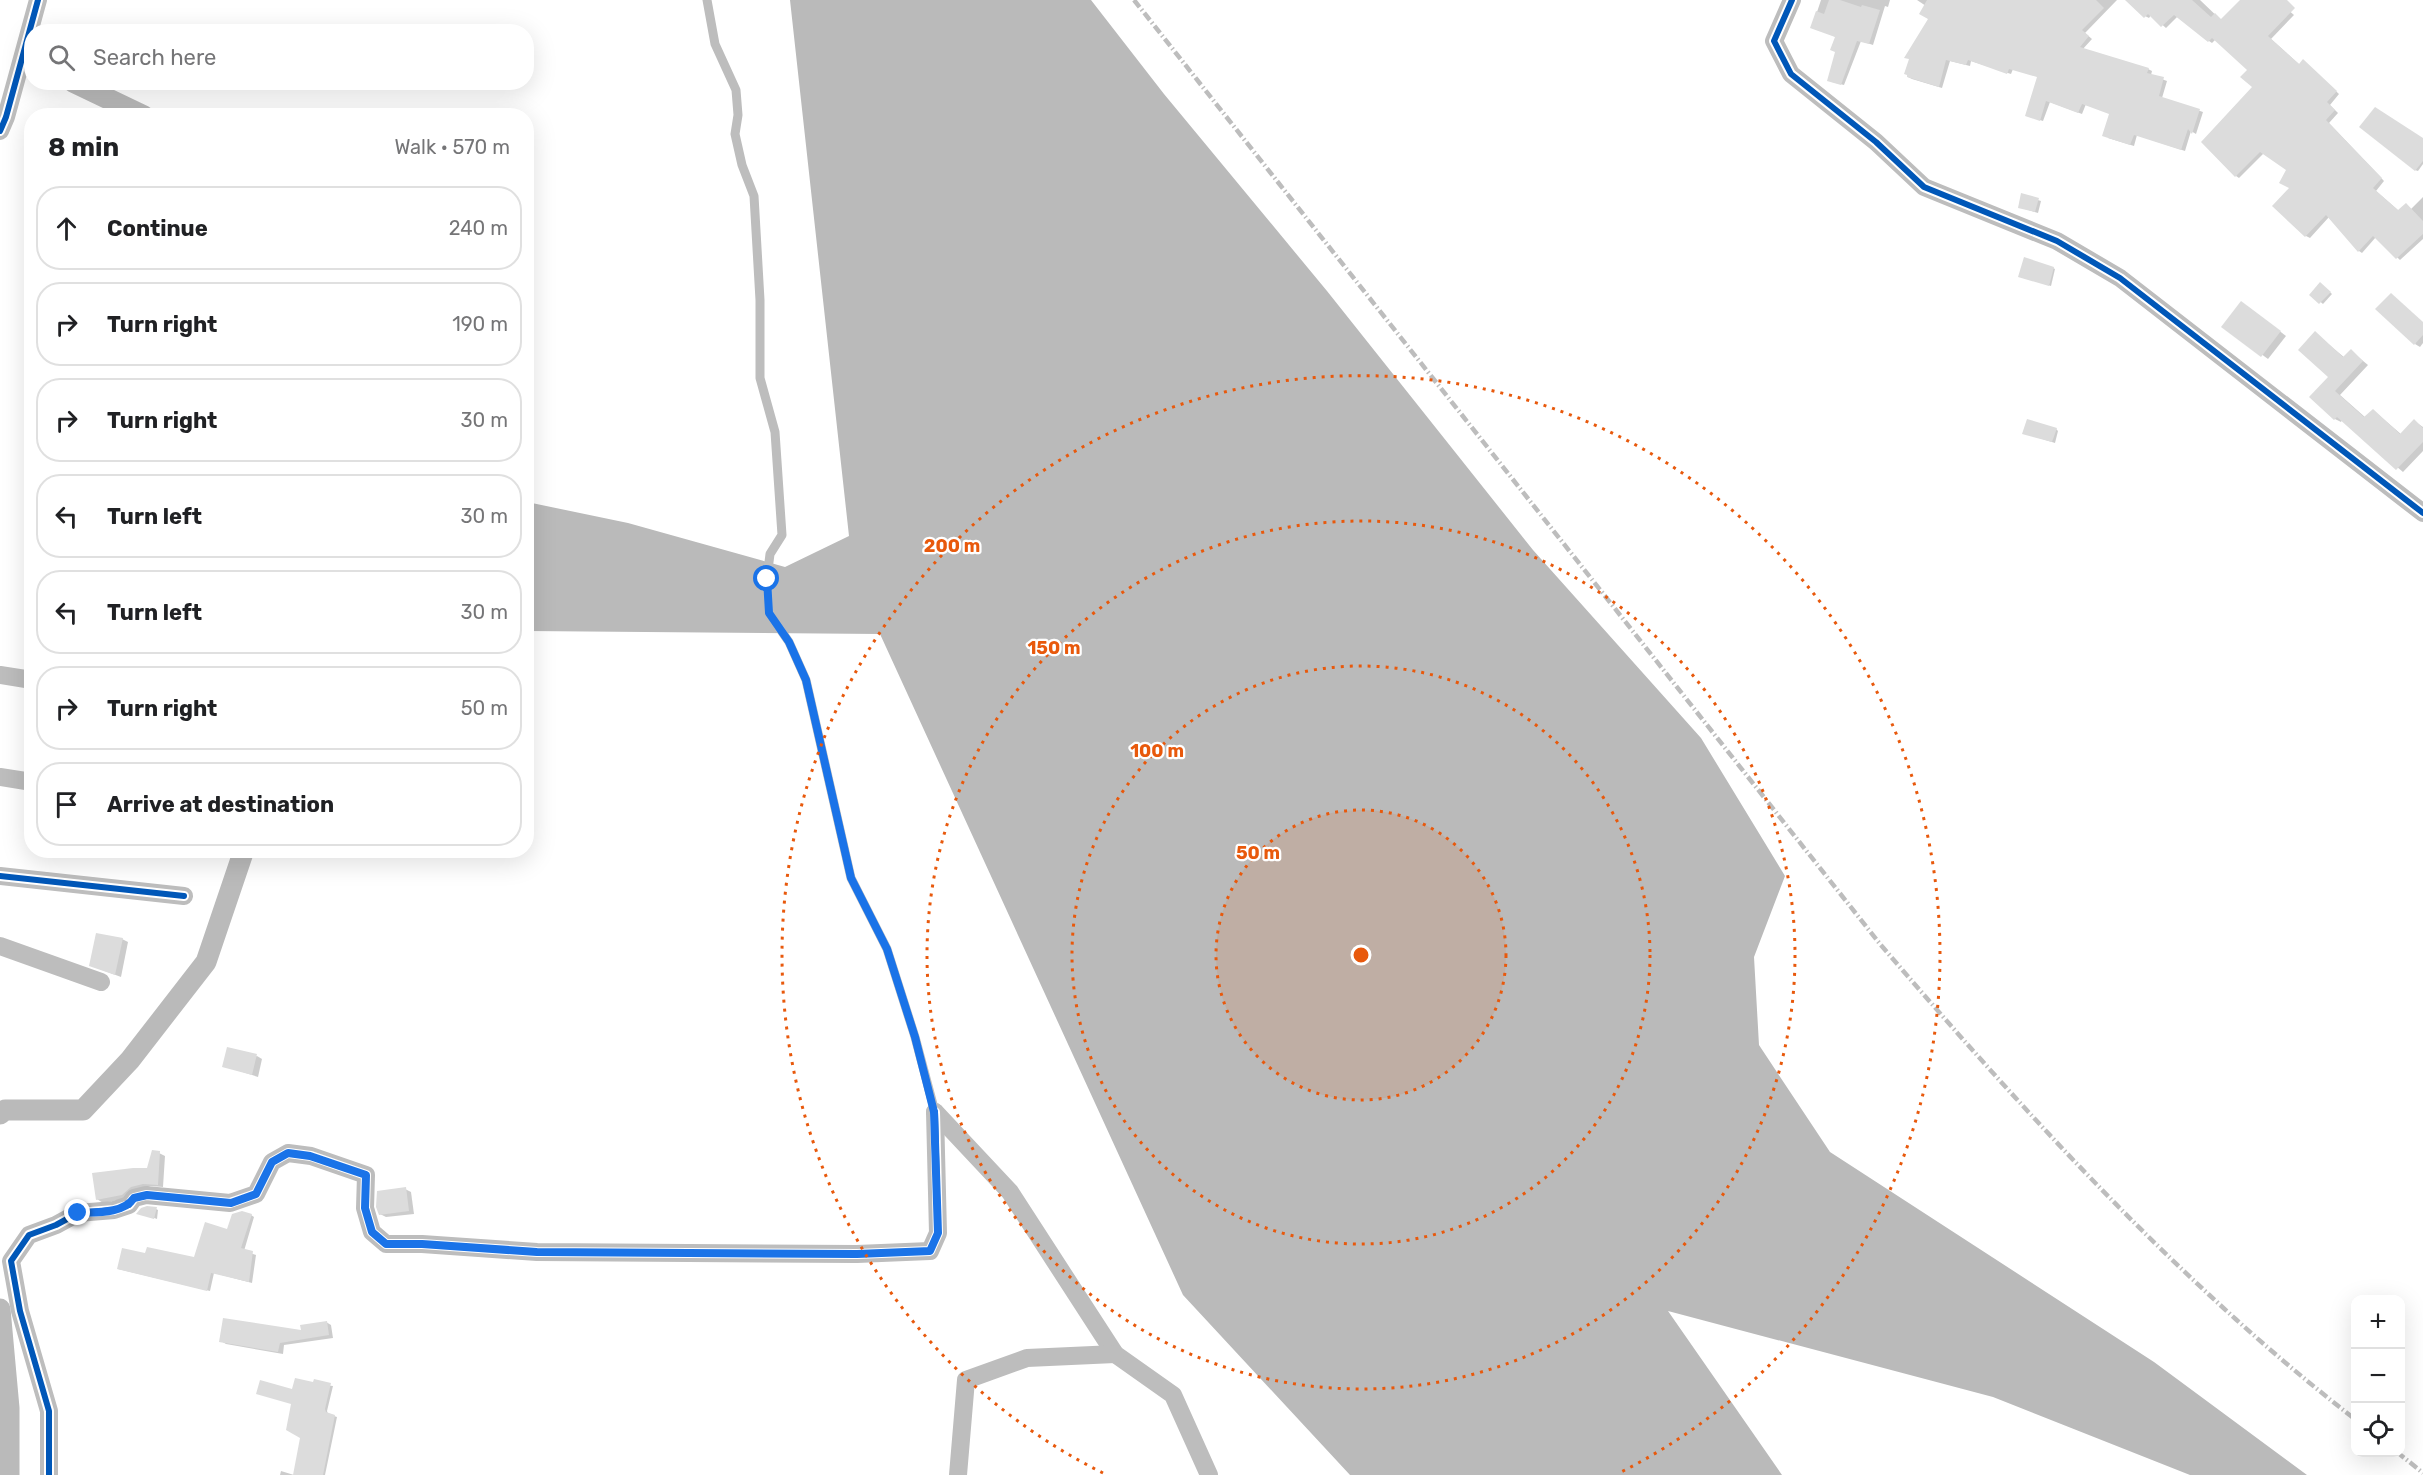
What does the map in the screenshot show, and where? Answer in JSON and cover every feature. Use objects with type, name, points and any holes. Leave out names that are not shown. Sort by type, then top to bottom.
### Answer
[{"type":"street","points":[[31,24],[38,0]]},
{"type":"street","points":[[1792,0],[1774,41],[1791,74],[1876,142],[1924,187],[2057,242],[2120,278],[2423,513]]},
{"type":"street","points":[[0,131],[24,51]]},
{"type":"street","points":[[0,675],[24,679]]},
{"type":"street","points":[[0,777],[24,781]]},
{"type":"street","points":[[0,876],[184,896]]},
{"type":"street","points":[[0,946],[101,982]]},
{"type":"street","points":[[934,1112],[1010,1192],[1115,1354],[1173,1395],[1209,1475]]},
{"type":"street","points":[[49,1475],[49,1411],[20,1311],[11,1261],[29,1234],[56,1225],[78,1213],[114,1210],[129,1205],[134,1198],[147,1195],[231,1203],[256,1194],[272,1162],[288,1153],[310,1156],[366,1175],[365,1208],[372,1232],[386,1244],[422,1244],[537,1252],[857,1254],[930,1251],[938,1233],[934,1112]]},
{"type":"street","points":[[958,1475],[966,1380],[1027,1358],[1115,1354]]},
{"type":"lane","points":[[707,0],[715,44],[736,90],[738,115],[735,134],[742,165],[754,196],[760,300],[760,378],[775,432],[782,535],[770,554],[767,579],[769,613],[789,642],[806,680],[851,878],[887,949],[915,1037],[934,1112]]},
{"type":"shaded area","points":[[790,0],[1091,0],[1164,94],[1327,291],[1533,550],[1701,738],[1785,876],[1754,957],[1759,1045],[1830,1152],[2154,1362],[2307,1475],[2190,1475],[1993,1397],[1668,1311],[1782,1475],[1350,1475],[1183,1295],[880,634],[534,631],[534,503],[628,523],[785,567],[849,536]]},
{"type":"building","points":[[1829,0],[1840,0],[1880,10],[1869,44],[1857,41],[1841,85],[1827,81],[1835,52],[1830,50],[1835,37],[1810,28],[1816,11],[1824,14]]},
{"type":"building","points":[[1927,0],[2096,0],[2104,8],[2082,30],[2089,36],[2080,47],[2149,68],[2147,73],[2164,77],[2159,96],[2200,109],[2192,134],[2188,129],[2181,150],[2134,135],[2130,145],[2102,136],[2109,114],[2082,104],[2078,113],[2046,101],[2040,121],[2025,116],[2037,77],[2009,69],[2007,74],[1968,60],[1966,65],[1946,60],[1939,87],[1907,77],[1904,74],[1909,59],[1904,58],[1928,19],[1919,14]]},
{"type":"building","points":[[2125,0],[2192,0],[2211,17],[2215,13],[2221,19],[2240,0],[2287,0],[2295,8],[2268,36],[2299,64],[2303,59],[2337,91],[2327,102],[2335,110],[2326,120],[2382,178],[2373,188],[2398,210],[2406,203],[2423,221],[2423,234],[2396,259],[2373,236],[2358,252],[2326,215],[2305,237],[2272,206],[2289,188],[2279,183],[2286,170],[2260,152],[2235,177],[2201,142],[2252,87],[2240,77],[2247,70],[2212,38],[2208,42],[2174,15],[2161,27],[2148,14],[2144,18]]},
{"type":"building","points":[[2375,107],[2423,138],[2423,161],[2415,171],[2359,127]]},
{"type":"building","points":[[2021,193],[2039,198],[2035,212],[2018,208]]},
{"type":"building","points":[[2024,257],[2054,267],[2049,286],[2018,277]]},
{"type":"building","points":[[2320,282],[2331,292],[2319,304],[2309,295]]},
{"type":"building","points":[[2391,293],[2423,322],[2423,335],[2414,345],[2375,309]]},
{"type":"building","points":[[2241,301],[2281,331],[2261,357],[2221,327]]},
{"type":"building","points":[[2315,331],[2343,357],[2351,349],[2363,361],[2335,391],[2364,417],[2373,409],[2400,434],[2414,419],[2423,428],[2423,442],[2396,470],[2337,417],[2334,420],[2309,397],[2328,377],[2298,350]]},
{"type":"building","points":[[2027,419],[2057,428],[2052,442],[2022,434]]},
{"type":"building","points":[[96,933],[123,938],[115,975],[89,966]]},
{"type":"building","points":[[227,1047],[257,1054],[252,1075],[222,1067]]},
{"type":"building","points":[[152,1150],[160,1151],[158,1185],[143,1184],[131,1187],[122,1195],[96,1200],[92,1173],[147,1168]]},
{"type":"building","points":[[406,1187],[409,1211],[379,1215],[376,1207],[377,1191]]},
{"type":"building","points":[[157,1207],[154,1219],[136,1214],[141,1208]]},
{"type":"building","points":[[242,1211],[252,1214],[241,1248],[253,1251],[249,1282],[211,1273],[207,1291],[117,1269],[122,1248],[145,1253],[147,1247],[194,1257],[205,1222],[227,1229],[232,1214]]},
{"type":"building","points":[[223,1318],[301,1330],[300,1325],[327,1321],[329,1335],[280,1343],[278,1352],[219,1342]]},
{"type":"building","points":[[295,1378],[331,1383],[325,1409],[326,1412],[335,1415],[323,1475],[293,1475],[300,1438],[286,1430],[291,1404],[256,1394],[260,1380],[292,1389]]},
{"type":"waterway","points":[[90,90],[127,108]]},
{"type":"waterway","points":[[0,1114],[5,1110],[83,1110],[130,1060],[206,962],[241,858]]},
{"type":"waterway","points":[[0,1309],[9,1408],[9,1475]]},
{"type":"railway","points":[[1134,0],[1880,944],[1935,1008],[2048,1133],[2166,1254],[2290,1367],[2351,1416]]},
{"type":"railway","points":[[2403,1457],[2423,1473]]},
{"type":"cycle path","points":[[31,24],[38,0]]},
{"type":"cycle path","points":[[1792,0],[1774,41],[1791,74],[1876,142],[1924,187],[2057,241],[2120,278],[2423,513]]},
{"type":"cycle path","points":[[0,131],[24,51]]},
{"type":"cycle path","points":[[0,876],[184,896]]},
{"type":"cycle path","points":[[49,1475],[49,1411],[20,1311],[11,1261],[29,1235],[56,1225],[78,1213],[114,1210],[129,1205],[134,1198],[146,1195],[230,1203],[256,1194],[272,1162],[288,1153],[311,1156],[366,1175],[365,1208],[372,1232],[386,1244],[422,1244],[537,1252],[857,1254],[930,1251],[938,1233],[935,1112]]},
{"type":"route","points":[[78,1213],[114,1210],[129,1205],[134,1198],[147,1195],[231,1203],[256,1194],[272,1162],[288,1153],[310,1156],[366,1175],[365,1208],[372,1232],[386,1244],[422,1244],[537,1252],[857,1254],[930,1251],[938,1233],[934,1112],[915,1037],[887,949],[851,878],[806,680],[789,642],[769,613],[767,579]]}]
